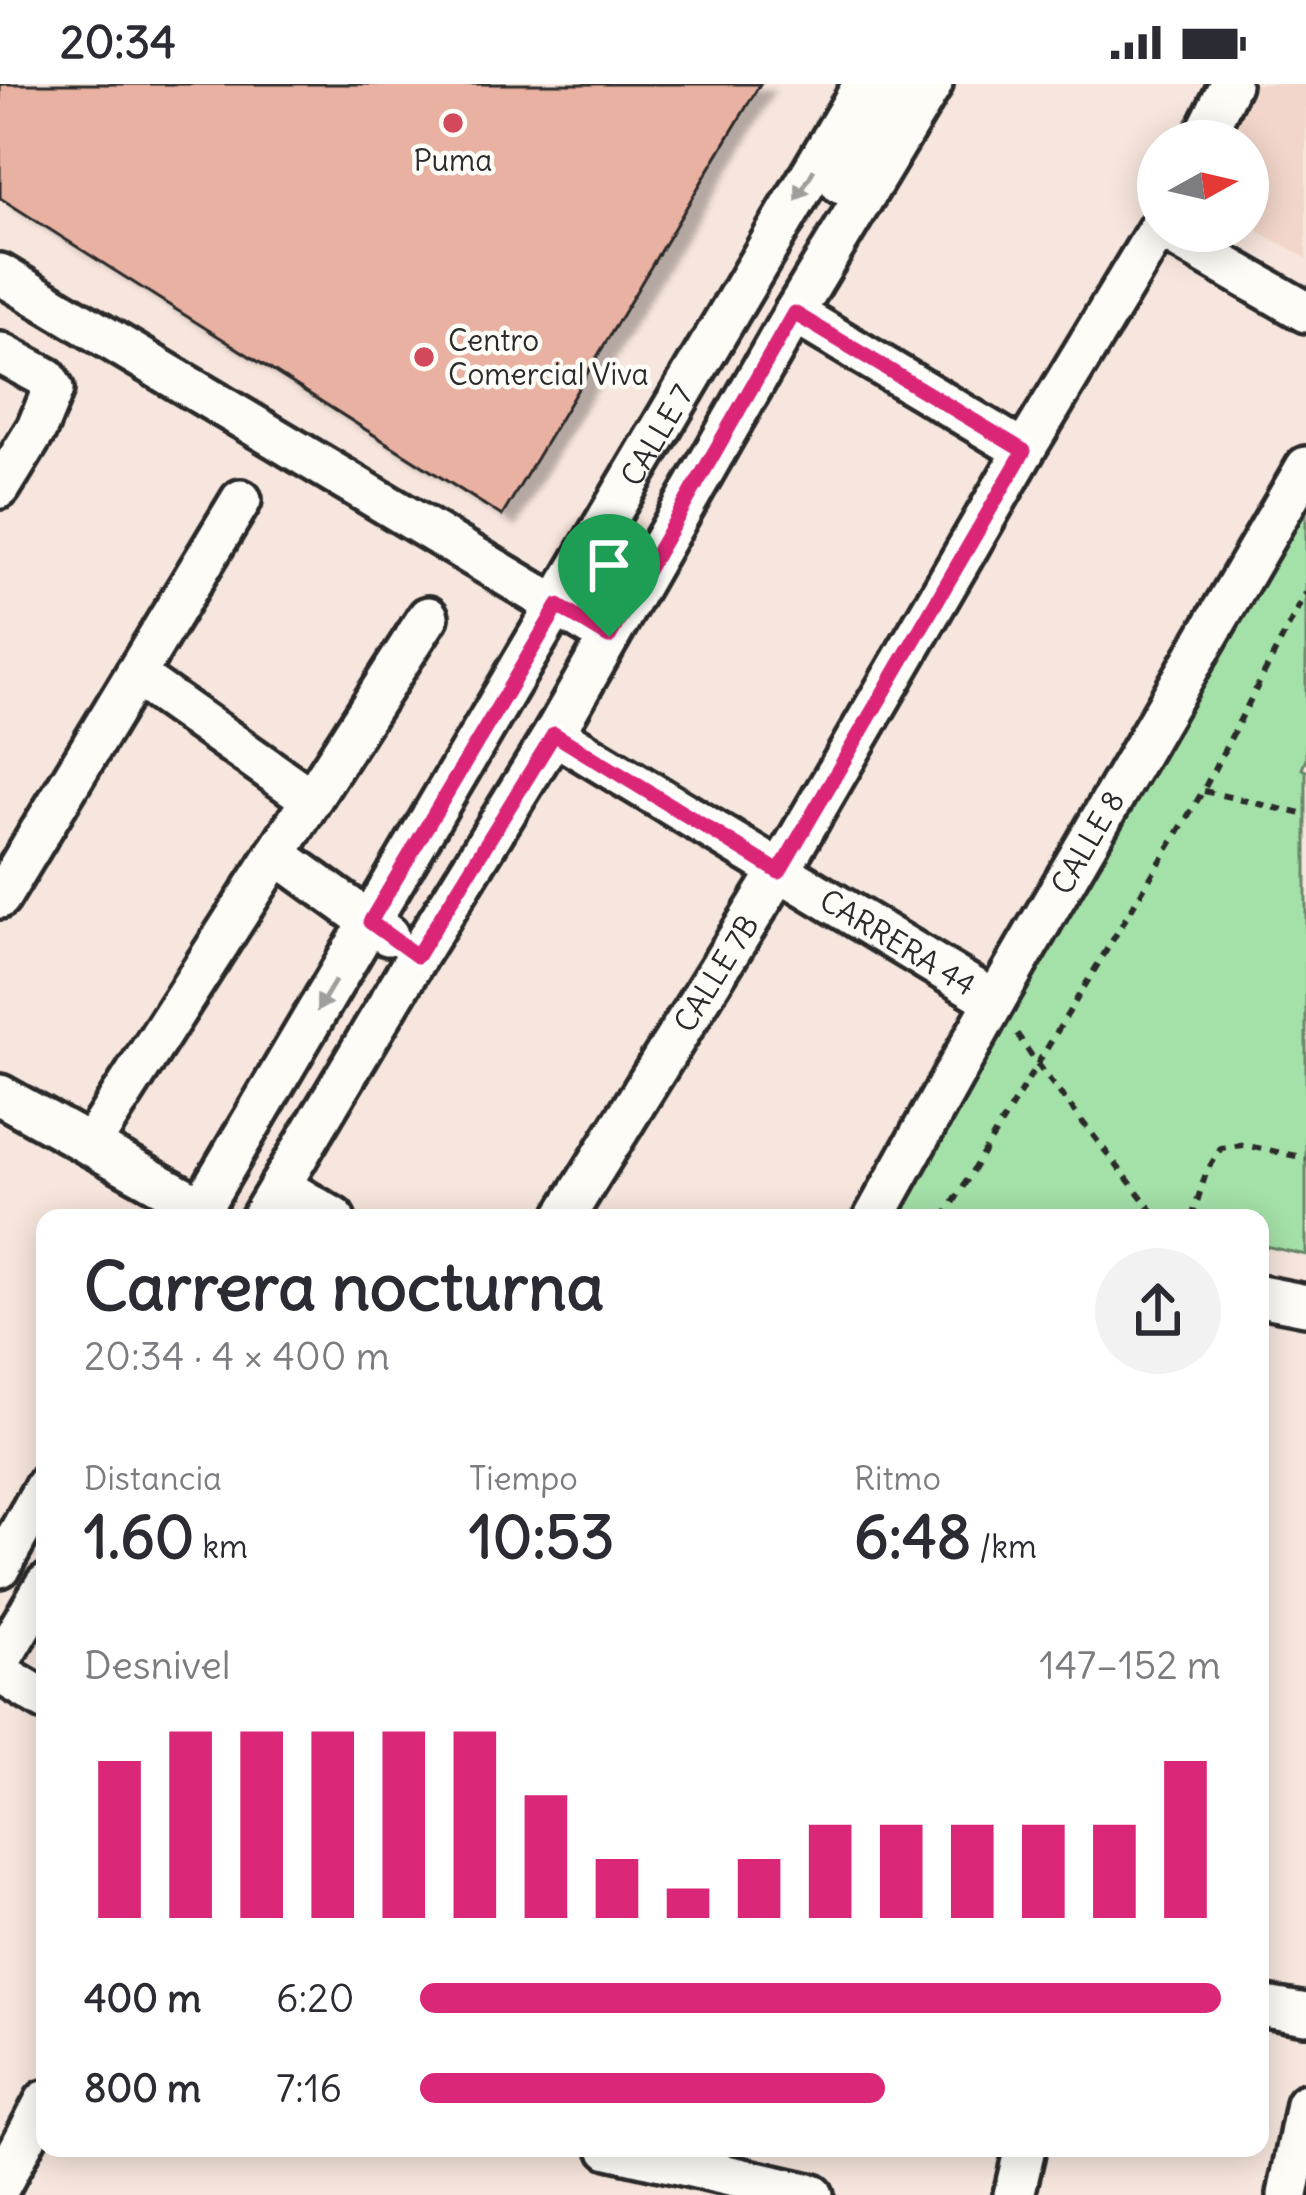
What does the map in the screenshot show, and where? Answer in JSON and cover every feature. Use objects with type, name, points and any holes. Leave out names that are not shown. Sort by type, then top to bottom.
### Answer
[{"type":"street","name":"CALLE 7","points":[[200,1209],[864,84]]},
{"type":"street","name":"CALLE 7","points":[[609,637],[609,585],[899,84]]},
{"type":"street","name":"CALLE 7","points":[[271,1202],[554,734],[794,313],[932,84]]},
{"type":"street","points":[[1212,120],[1230,84]]},
{"type":"street","name":"CALLE 7B","points":[[570,1209],[779,872],[1024,451],[1148,252]]},
{"type":"street","points":[[1200,252],[1306,313]]},
{"type":"street","points":[[0,274],[609,637]]},
{"type":"street","points":[[794,313],[1024,451]]},
{"type":"street","points":[[0,353],[52,385],[37,428],[0,488]]},
{"type":"street","name":"CALLE 8","points":[[879,1209],[1306,467]]},
{"type":"street","points":[[0,898],[241,500]]},
{"type":"street","points":[[90,1145],[428,617]]},
{"type":"street","points":[[136,675],[310,799]]},
{"type":"street","name":"CARRERA 44","points":[[554,734],[995,1001]]},
{"type":"street","points":[[276,854],[417,956]]},
{"type":"street","points":[[0,1095],[192,1209]]},
{"type":"street","points":[[1269,1298],[1306,1305]]},
{"type":"street","points":[[0,1567],[36,1502]]},
{"type":"street","points":[[0,1661],[36,1600]]},
{"type":"street","points":[[0,1673],[36,1695]]},
{"type":"street","points":[[1269,2008],[1306,2014]]},
{"type":"street","points":[[1288,2195],[1306,2104]]},
{"type":"street","points":[[0,2186],[36,2118]]},
{"type":"street","points":[[648,2157],[813,2195]]},
{"type":"street","points":[[1014,2195],[1023,2157]]},
{"type":"path","points":[[949,1209],[1203,791],[1306,593]]},
{"type":"path","points":[[1203,791],[1306,815]]},
{"type":"path","points":[[995,1001],[1037,1064],[1151,1209]]},
{"type":"path","points":[[1195,1209],[1206,1173],[1221,1148],[1243,1145],[1306,1158]]},
{"type":"shaded area","points":[[1255,84],[1306,84],[1306,258],[1269,237],[1269,120],[1234,120]]},
{"type":"green space","points":[[1306,506],[1306,759],[1302,769],[1306,771],[1306,1255],[1269,1247],[1269,1209],[899,1209]]},
{"type":"building","name":"Centro Comercial Viva","points":[[0,84],[760,84],[502,516],[0,198]]},
{"type":"place","name":"Puma","points":[[453,123]]},
{"type":"place","name":"Centro Comercial Viva","points":[[424,357]]},
{"type":"route","points":[[794,313],[1024,451],[779,872],[554,734],[417,956],[370,922],[558,606],[609,637],[794,313]]}]
